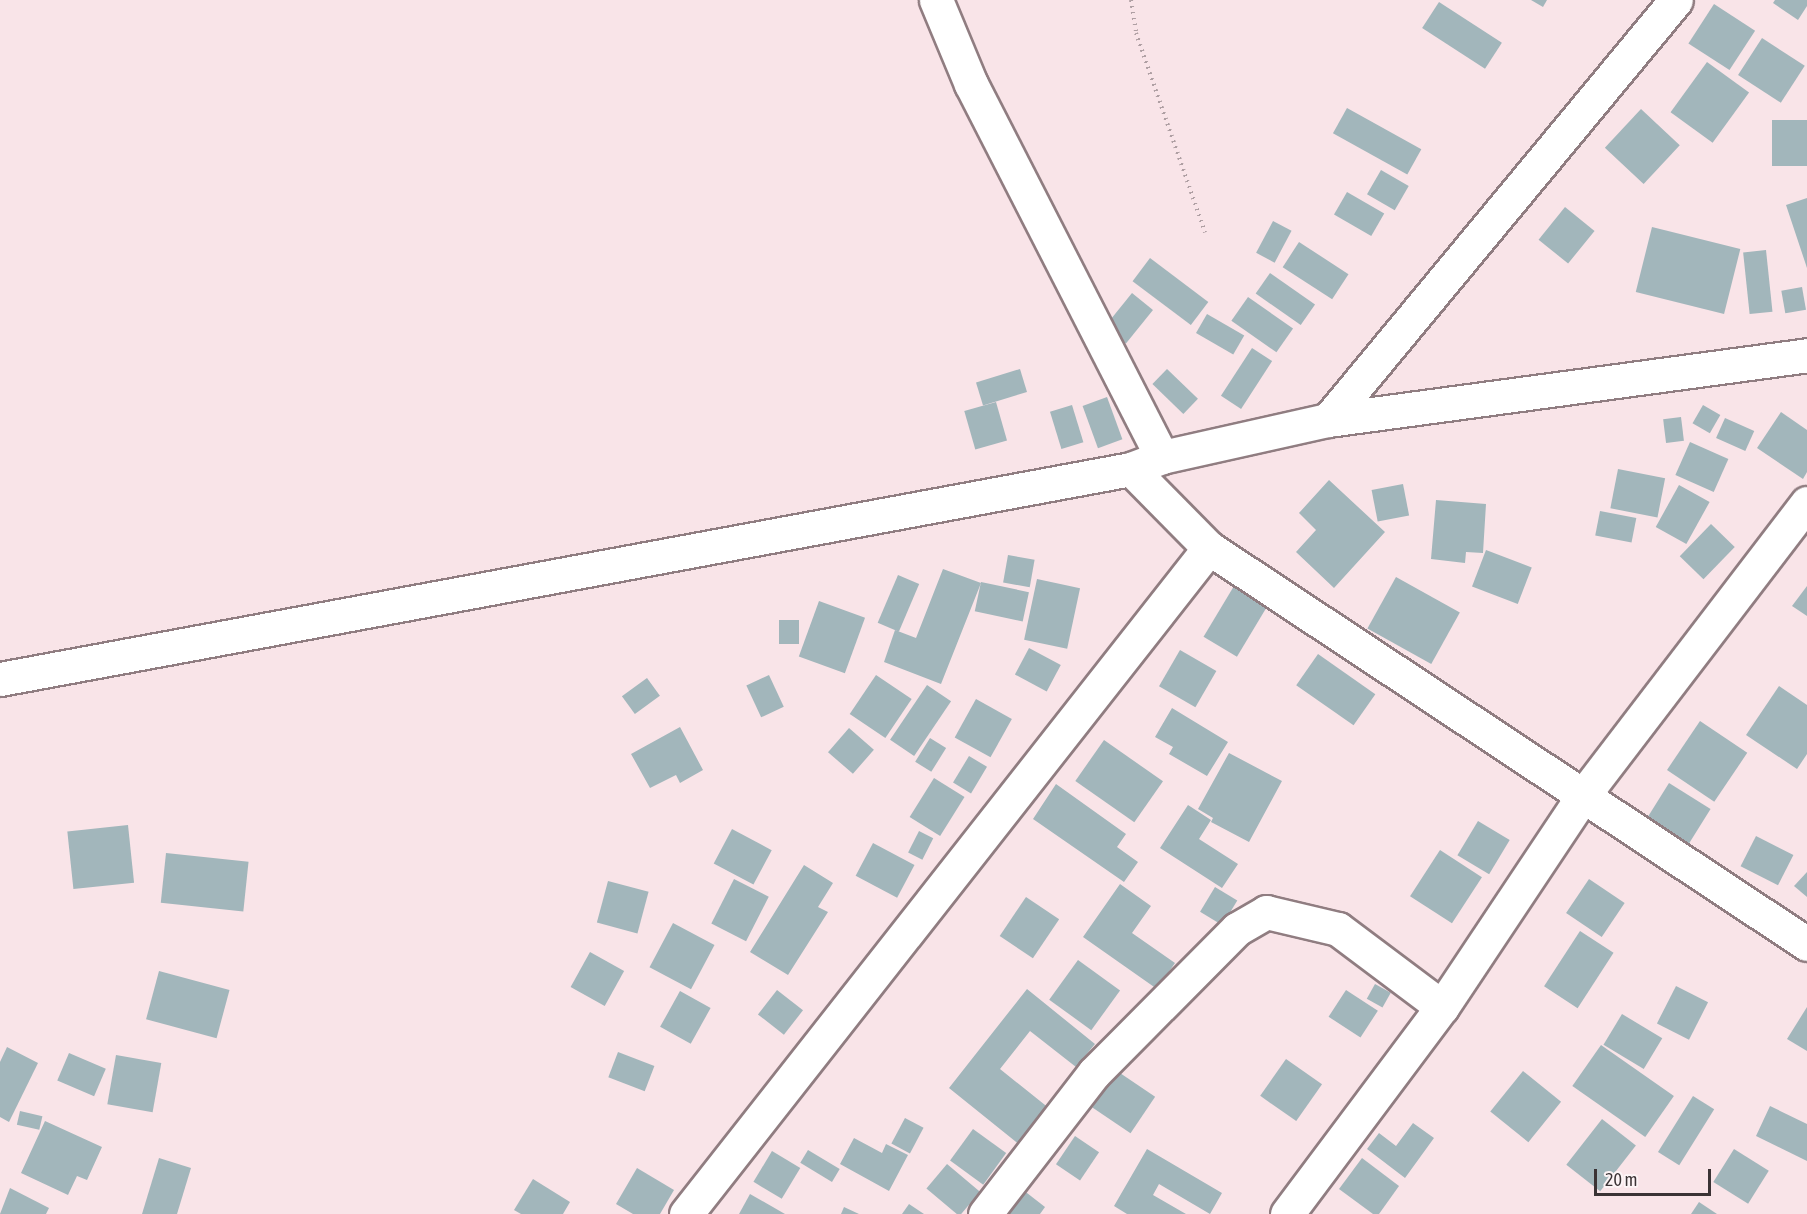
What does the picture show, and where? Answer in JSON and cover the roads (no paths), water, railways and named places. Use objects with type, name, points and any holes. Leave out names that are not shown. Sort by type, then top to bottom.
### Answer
[{"type":"street","points":[[936,0],[971,84],[1162,457]]},
{"type":"street","points":[[1328,420],[1676,0]]},
{"type":"street","points":[[0,679],[1131,469],[1162,457],[1328,420],[1807,355]]},
{"type":"street","points":[[1131,469],[1209,548],[1807,944]]},
{"type":"street","points":[[1287,1214],[1442,1007],[1582,797],[1807,503]]},
{"type":"street","points":[[686,1214],[1209,548]]},
{"type":"street","points":[[985,1214],[1094,1073],[1238,929],[1266,912],[1338,929],[1442,1007]]}]
